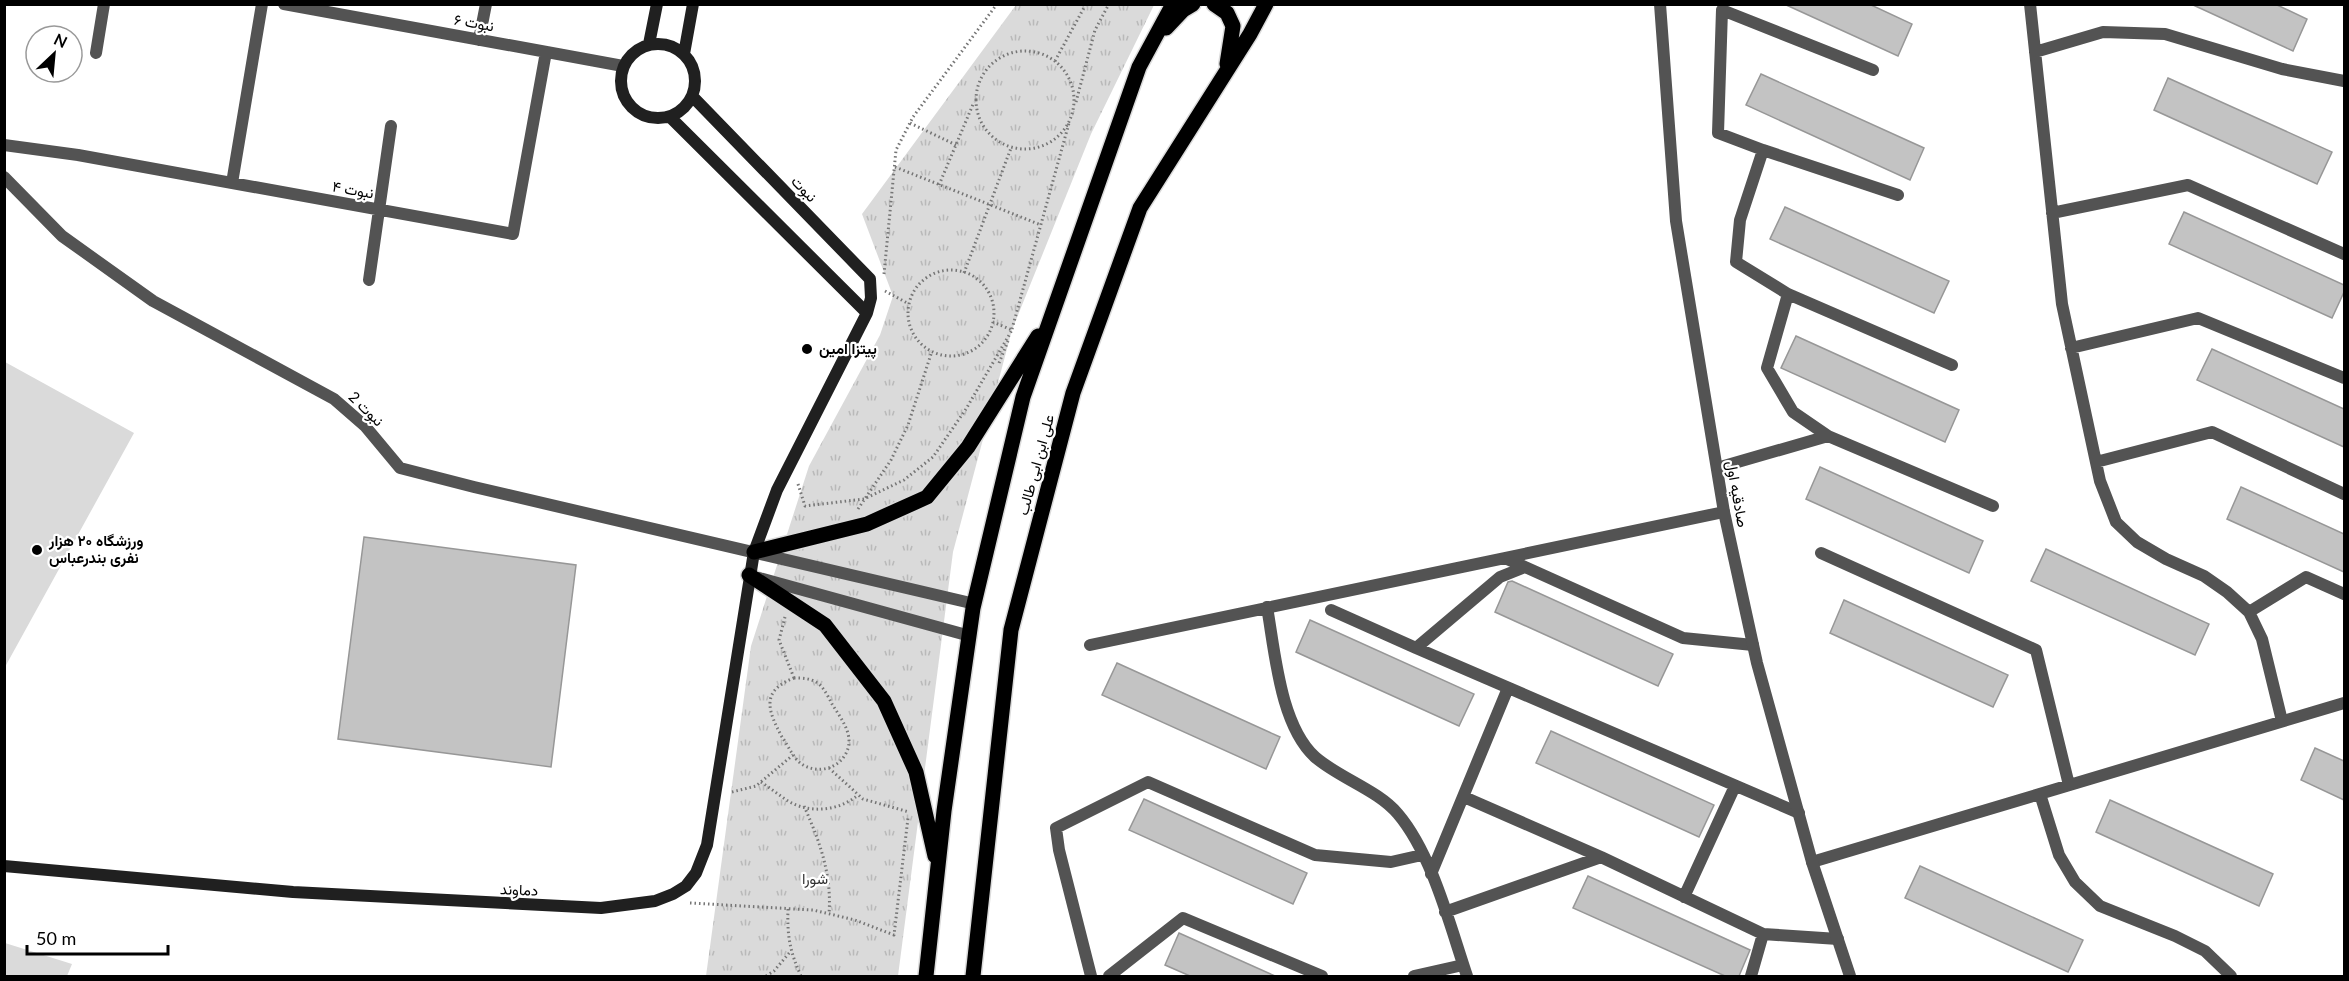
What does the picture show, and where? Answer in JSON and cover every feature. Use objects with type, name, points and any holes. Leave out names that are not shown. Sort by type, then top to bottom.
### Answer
[{"type":"main road","points":[[649,44],[657,4]]},
{"type":"main road","points":[[684,54],[693,4]]},
{"type":"main road","name":"علی ابن ابی طالب","points":[[926,976],[944,811],[975,604],[1023,397],[1136,77],[1173,4]]},
{"type":"main road","points":[[1150,47],[1183,10],[1193,4]]},
{"type":"main road","points":[[1214,4],[1227,13],[1233,26],[1230,54],[1222,78]]},
{"type":"main road","name":"علی ابن ابی طالب","points":[[973,976],[1011,630],[1073,393],[1140,208],[1266,4]]},
{"type":"main road","points":[[649,44],[665,44],[684,54],[690,60],[695,73],[696,86],[682,110],[670,117],[655,119],[641,115],[629,105],[622,93],[620,78],[623,66],[634,51],[649,44]]},
{"type":"main road","name":"نبوت","points":[[692,96],[870,279]]},
{"type":"main road","points":[[670,117],[867,313]]},
{"type":"main road","points":[[754,552],[777,490],[867,313],[871,298],[870,279]]},
{"type":"main road","points":[[754,552],[867,524],[927,497],[968,447],[1052,313]]},
{"type":"main road","name":"دماوند","points":[[4,866],[294,892],[601,908],[655,901],[673,894],[686,885],[696,873],[707,845],[754,552]]},
{"type":"main road","points":[[749,575],[825,625],[884,701],[916,772],[938,869]]},
{"type":"street","points":[[96,53],[104,4]]},
{"type":"street","points":[[232,183],[262,4]]},
{"type":"street","name":"نبوت ۶","points":[[284,4],[338,9],[479,40],[623,66]]},
{"type":"street","points":[[479,40],[486,4]]},
{"type":"street","name":"صادقیه اول","points":[[1660,4],[1676,221],[1724,512],[1753,645],[1798,813],[1850,976]]},
{"type":"street","points":[[2030,4],[2062,304],[2100,481],[2116,522],[2137,542],[2166,559],[2204,576],[2227,592],[2249,612],[2262,639],[2282,721]]},
{"type":"street","points":[[1873,70],[1722,7],[1718,133],[1898,195]]},
{"type":"street","points":[[2034,52],[2103,32],[2165,34],[2282,69],[2344,81]]},
{"type":"street","name":"نبوت ۴","points":[[4,145],[78,154],[513,234],[546,52]]},
{"type":"street","points":[[369,280],[391,126]]},
{"type":"street","points":[[1763,150],[1740,220],[1736,262],[1788,294],[1952,365]]},
{"type":"street","name":"نبوت 2","points":[[4,177],[62,236],[153,301],[334,399],[364,426],[400,468],[975,604]]},
{"type":"street","points":[[2052,213],[2187,185],[2344,254]]},
{"type":"street","points":[[1788,294],[1767,368],[1793,412],[1828,436],[1993,506]]},
{"type":"street","points":[[2071,348],[2198,318],[2344,378]]},
{"type":"street","points":[[2096,462],[2212,432],[2344,494]]},
{"type":"street","points":[[1717,468],[1828,436]]},
{"type":"street","points":[[1090,645],[1724,512]]},
{"type":"street","points":[[1821,553],[2036,650],[2069,785]]},
{"type":"street","points":[[1505,558],[1683,638],[1753,645]]},
{"type":"street","points":[[1416,648],[1500,577],[1525,567]]},
{"type":"street","points":[[749,575],[970,636]]},
{"type":"street","points":[[2249,612],[2306,577],[2344,594]]},
{"type":"street","points":[[1267,607],[1283,693],[1292,721],[1304,742],[1315,756],[1396,812],[1412,832],[1431,874],[1465,971],[1414,976]]},
{"type":"street","points":[[1331,610],[1798,813]]},
{"type":"street","points":[[1431,874],[1508,688]]},
{"type":"street","points":[[1812,862],[2344,703]]},
{"type":"street","points":[[1091,976],[1059,850],[1056,828],[1148,782],[1315,855],[1391,862],[1422,855]]},
{"type":"street","points":[[1684,897],[1735,786]]},
{"type":"street","points":[[2040,794],[2059,855],[2075,882],[2100,906],[2175,936],[2205,951],[2231,976]]},
{"type":"street","points":[[1464,797],[1601,857],[1763,934],[1838,939]]},
{"type":"street","points":[[1444,912],[1601,857]]},
{"type":"street","points":[[1109,976],[1183,918],[1322,976]]},
{"type":"street","points":[[1751,976],[1763,934]]},
{"type":"path","points":[[880,299],[896,150],[910,123],[997,4]]},
{"type":"path","points":[[1056,61],[1086,4]]},
{"type":"path","points":[[996,372],[1012,330],[1095,30],[1109,4]]},
{"type":"path","points":[[939,185],[975,101],[977,85],[984,71],[996,60],[1010,52],[1034,52],[1042,53],[1056,61],[1067,74],[1073,90],[1074,107]]},
{"type":"path","points":[[975,101],[978,116],[985,130],[997,141],[1011,148],[1029,150],[1045,146],[1059,136],[1070,123]]},
{"type":"path","points":[[910,123],[956,145]]},
{"type":"path","points":[[964,273],[1011,148]]},
{"type":"path","points":[[895,166],[1041,225]]},
{"type":"path","points":[[950,271],[964,273],[977,279],[987,289],[993,302],[993,322],[984,342],[973,351],[960,356],[945,356],[920,343],[912,332],[909,304],[915,291],[924,280],[936,273],[950,271]]},
{"type":"path","points":[[870,279],[882,289],[909,304]]},
{"type":"path","points":[[993,322],[1012,330]]},
{"type":"path","points":[[798,482],[805,506],[864,499],[904,480],[933,457],[966,410],[1012,330]]},
{"type":"path","points":[[845,528],[891,460],[908,425],[932,351]]},
{"type":"path","points":[[792,603],[783,620],[779,640],[794,678]]},
{"type":"path","points":[[794,678],[813,680],[821,686],[846,726],[849,745],[845,755],[838,763],[818,770],[808,768],[793,755],[770,714],[769,704],[777,687],[794,678]]},
{"type":"path","points":[[715,795],[756,786],[793,755]]},
{"type":"path","points":[[829,768],[863,799],[926,816]]},
{"type":"path","points":[[761,782],[790,802],[813,809],[834,808],[849,803],[858,795]]},
{"type":"path","points":[[689,903],[813,910],[855,920],[894,935],[911,802]]},
{"type":"path","points":[[804,806],[823,853],[831,891],[830,914]]},
{"type":"path","points":[[788,909],[787,928],[790,952],[801,976]]},
{"type":"path","points":[[766,976],[774,971],[790,952]]},
{"type":"green space","name":"شورا","points":[[1016,5],[1154,5],[1091,134],[1012,330],[953,552],[898,976],[706,976],[751,646],[809,466],[880,335],[893,296],[862,214]]},
{"type":"green space","name":"ورزشگاه ۲۰ هزار نفری بندرعباس","points":[[5,362],[134,433],[5,667]]},
{"type":"green space","points":[[5,943],[72,964],[67,976],[5,976]]},
{"type":"building","points":[[1784,4],[1869,4],[1912,24],[1898,56]]},
{"type":"building","points":[[2191,4],[2275,4],[2307,19],[2293,51]]},
{"type":"building","points":[[1761,74],[1924,148],[1910,180],[1746,105]]},
{"type":"building","points":[[2168,78],[2332,152],[2317,184],[2154,110]]},
{"type":"building","points":[[1785,207],[1949,281],[1934,313],[1770,239]]},
{"type":"building","points":[[2184,212],[2344,285],[2344,292],[2332,318],[2169,244]]},
{"type":"building","points":[[1796,336],[1959,410],[1945,442],[1781,368]]},
{"type":"building","points":[[2212,349],[2344,409],[2344,447],[2197,380]]},
{"type":"building","points":[[1820,467],[1983,541],[1969,573],[1806,499]]},
{"type":"building","points":[[2241,487],[2344,534],[2344,572],[2227,519]]},
{"type":"building","points":[[364,537],[576,565],[551,767],[338,739]]},
{"type":"building","points":[[2046,549],[2209,624],[2195,655],[2031,581]]},
{"type":"building","points":[[1512,581],[1673,654],[1658,686],[1495,612],[1508,582]]},
{"type":"building","points":[[1844,600],[2008,675],[1993,707],[1830,633]]},
{"type":"building","points":[[1310,620],[1474,694],[1459,726],[1296,652]]},
{"type":"building","points":[[1117,663],[1280,737],[1266,769],[1102,695]]},
{"type":"building","points":[[1551,731],[1714,805],[1699,837],[1536,763]]},
{"type":"building","points":[[2315,748],[2344,761],[2344,800],[2301,780]]},
{"type":"building","points":[[1144,799],[1307,873],[1293,904],[1129,830]]},
{"type":"building","points":[[2110,800],[2273,874],[2259,906],[2096,832]]},
{"type":"building","points":[[1920,866],[2083,940],[2068,972],[1905,898]]},
{"type":"building","points":[[1588,876],[1750,950],[1739,976],[1725,976],[1573,908]]},
{"type":"building","points":[[1179,933],[1275,976],[1190,976],[1165,965]]},
{"type":"place","name":"پیتزا امین","points":[[807,349]]},
{"type":"place","name":"ورزشگاه ۲۰ هزار نفری بندرعباس","points":[[37,550]]}]
